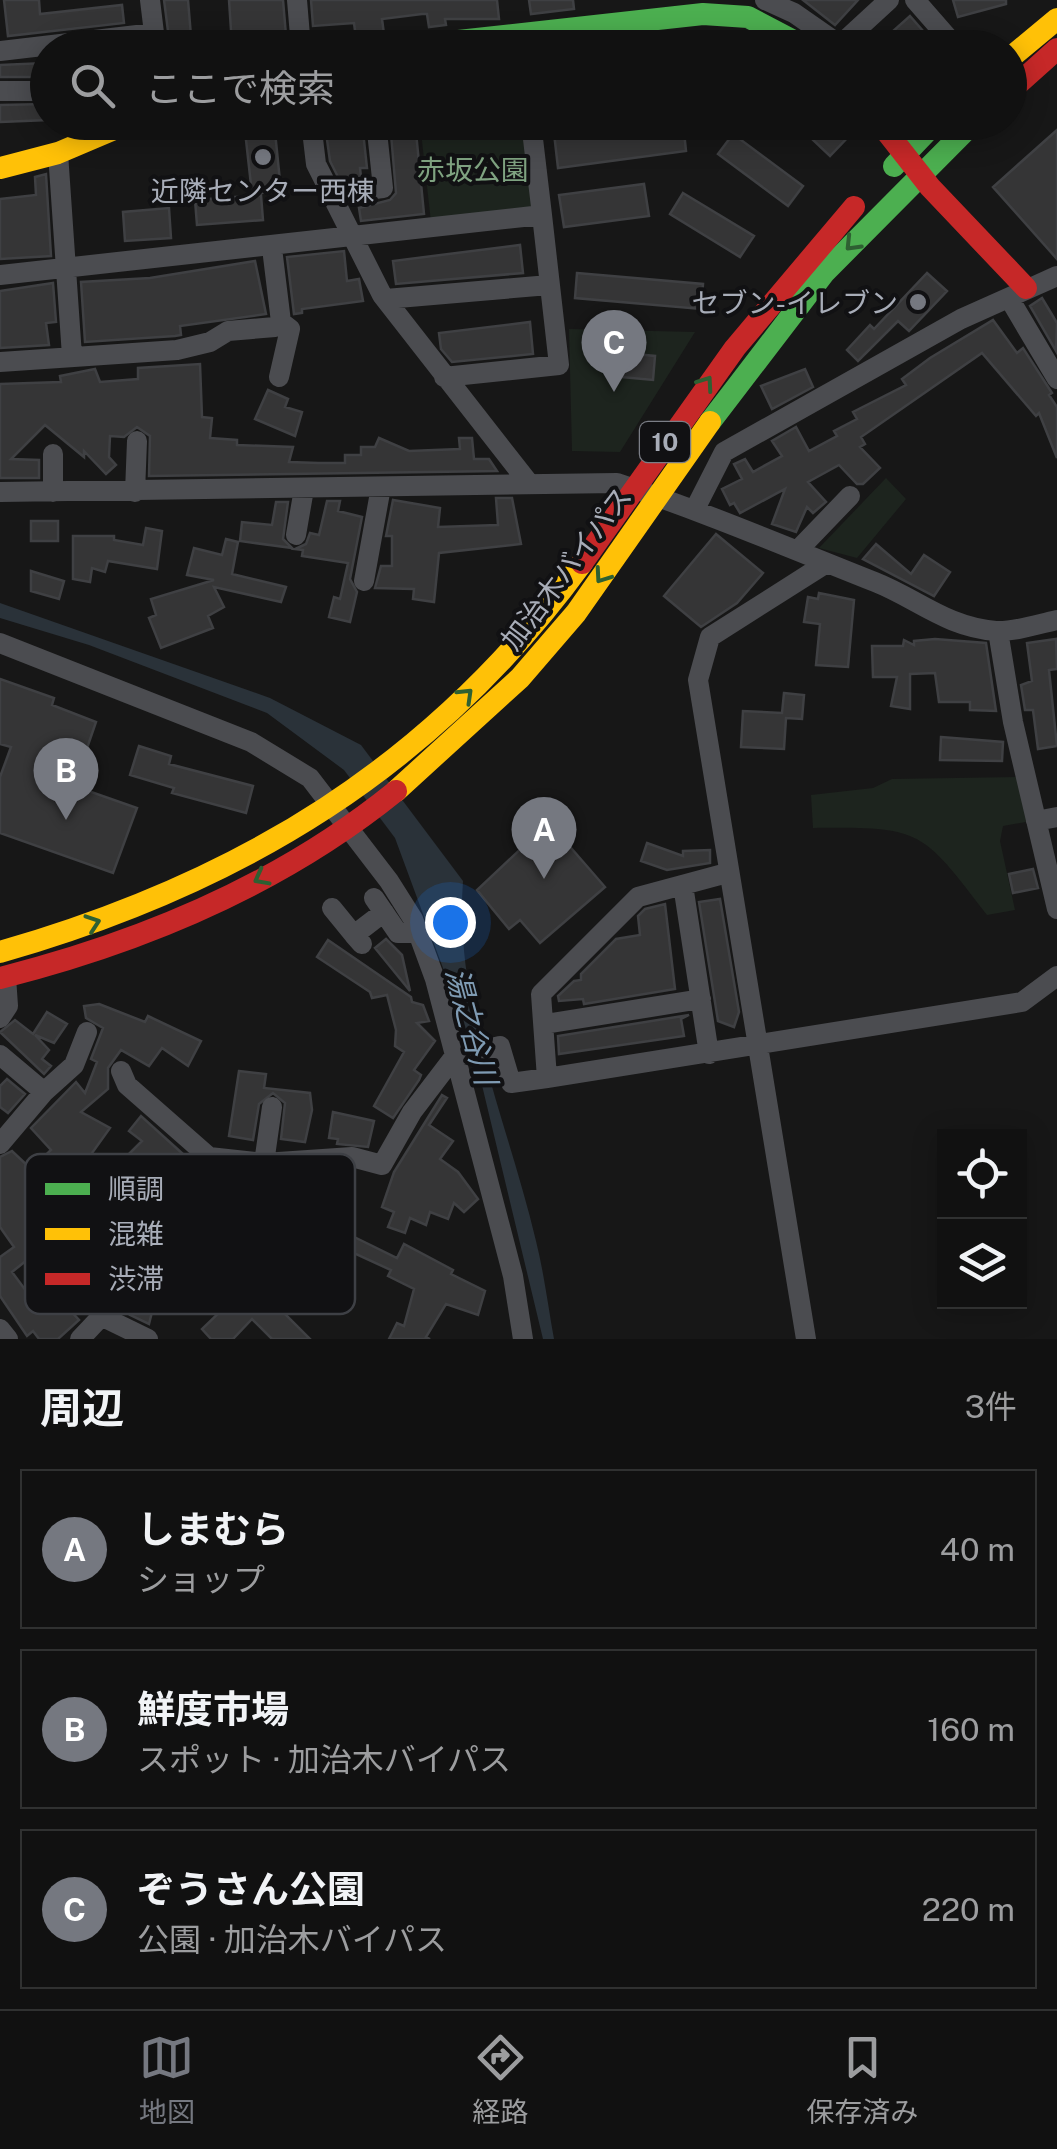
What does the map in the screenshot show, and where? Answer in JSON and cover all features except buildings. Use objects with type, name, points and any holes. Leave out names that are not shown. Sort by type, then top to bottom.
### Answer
[{"type":"main road","points":[[566,30],[657,9],[748,18],[772,30]]},
{"type":"main road","points":[[1027,44],[1057,19]]},
{"type":"main road","points":[[1027,76],[1057,50]]},
{"type":"main road","points":[[0,168],[58,153],[89,140]]},
{"type":"main road","points":[[893,140],[1018,292]]},
{"type":"main road","name":"加治木バイパス","points":[[3,977],[157,928],[292,862],[410,780],[529,669],[578,611],[782,322],[912,164],[926,140]]},
{"type":"main road","name":"加治木バイパス","points":[[0,952],[88,926],[231,868],[339,800],[393,760],[472,689],[537,620],[730,349],[807,255],[912,164],[947,140]]},
{"type":"street","points":[[150,0],[154,30]]},
{"type":"street","points":[[297,0],[300,30]]},
{"type":"street","points":[[766,0],[794,12],[819,30]]},
{"type":"street","points":[[858,30],[889,0]]},
{"type":"street","points":[[915,0],[941,30]]},
{"type":"street","points":[[0,51],[30,47]]},
{"type":"street","points":[[0,91],[30,91]]},
{"type":"street","points":[[313,140],[316,164],[386,299],[528,482]]},
{"type":"street","points":[[333,194],[382,188],[378,140]]},
{"type":"street","points":[[444,377],[559,365],[533,140]]},
{"type":"street","points":[[58,153],[72,356]]},
{"type":"street","points":[[0,275],[358,239],[542,215]]},
{"type":"street","points":[[272,248],[281,322],[290,329],[279,377]]},
{"type":"street","points":[[696,507],[724,452],[961,319],[1057,276]]},
{"type":"street","points":[[386,299],[550,286]]},
{"type":"street","points":[[1018,292],[1057,379]]},
{"type":"street","points":[[0,362],[176,350],[210,342],[228,332],[276,327],[281,322]]},
{"type":"street","points":[[136,441],[136,492]]},
{"type":"street","points":[[53,454],[53,492]]},
{"type":"street","points":[[0,492],[528,482],[617,484],[696,507],[726,526],[799,549],[825,564],[880,584],[937,617],[998,631],[1057,620]]},
{"type":"street","points":[[364,582],[381,487]]},
{"type":"street","points":[[296,535],[304,489]]},
{"type":"street","points":[[799,549],[850,496]]},
{"type":"street","points":[[806,1339],[698,680],[710,637],[825,564]]},
{"type":"street","points":[[998,631],[1012,722],[1046,819],[1057,909]]},
{"type":"street","points":[[0,644],[251,742],[339,800],[418,933],[513,1276],[523,1339]]},
{"type":"street","points":[[547,1078],[540,994],[638,897],[727,873]]},
{"type":"street","points":[[683,885],[709,1054]]},
{"type":"street","points":[[332,908],[358,940],[379,905],[398,933],[418,933]]},
{"type":"street","points":[[355,1158],[382,1165],[412,1112],[454,1057],[500,1046],[511,1083],[1022,1002],[1057,976]]},
{"type":"street","points":[[0,1018],[8,1006],[3,977]]},
{"type":"street","points":[[545,1024],[701,999]]},
{"type":"street","points":[[0,1144],[44,1092],[74,1065],[87,1032]]},
{"type":"street","points":[[0,1055],[44,1092]]},
{"type":"street","points":[[121,1071],[126,1084],[206,1154]]},
{"type":"street","points":[[265,1154],[272,1107]]},
{"type":"street","points":[[80,1339],[106,1314]]},
{"type":"street","points":[[103,1317],[148,1339]]},
{"type":"street","points":[[0,1329],[8,1339]]},
{"type":"green space","name":"赤坂公園","points":[[422,140],[527,140],[534,204],[527,211],[431,222]]},
{"type":"green space","points":[[569,329],[695,332],[620,452],[572,451]]},
{"type":"green space","points":[[886,478],[906,499],[857,558],[819,548]]},
{"type":"green space","points":[[1020,777],[1031,821],[1003,826],[1000,841],[1015,910],[987,915],[932,849],[899,832],[813,828],[811,795],[873,788],[892,779]]},
{"type":"water","name":"湯之谷川","points":[[0,603],[270,698],[361,745],[463,881],[462,927],[475,1018],[536,1241],[554,1339],[543,1339],[474,1052],[395,838],[344,770],[267,713],[89,645],[0,618]]},
{"type":"traffic: fast","points":[[558,30],[703,14],[748,17],[773,30]]},
{"type":"traffic: fast","points":[[894,166],[919,140]]},
{"type":"traffic: fast","points":[[710,422],[824,273],[956,140]]},
{"type":"traffic: slow","points":[[1027,44],[1057,19]]},
{"type":"traffic: slow","points":[[0,168],[58,153],[89,140]]},
{"type":"traffic: slow","points":[[396,791],[520,678],[576,613],[710,422]]},
{"type":"traffic: slow","points":[[0,952],[88,924],[172,891],[251,852],[326,808],[396,758],[462,700],[524,635],[582,563]]},
{"type":"traffic: jam","points":[[1027,76],[1057,49]]},
{"type":"traffic: jam","points":[[893,140],[930,187],[1026,288]]},
{"type":"traffic: jam","points":[[582,563],[735,348],[854,207]]},
{"type":"traffic: jam","points":[[0,978],[106,947],[208,906],[305,855],[396,791]]},
{"type":"place","name":"近隣センター西棟","points":[[263,157]]},
{"type":"place","name":"セブン-イレブン","points":[[918,302]]},
{"type":"place","name":"ぞうさん公園","points":[[614,392]]},
{"type":"place","name":"鮮度市場","points":[[66,820]]},
{"type":"place","name":"しまむら","points":[[544,879]]}]
